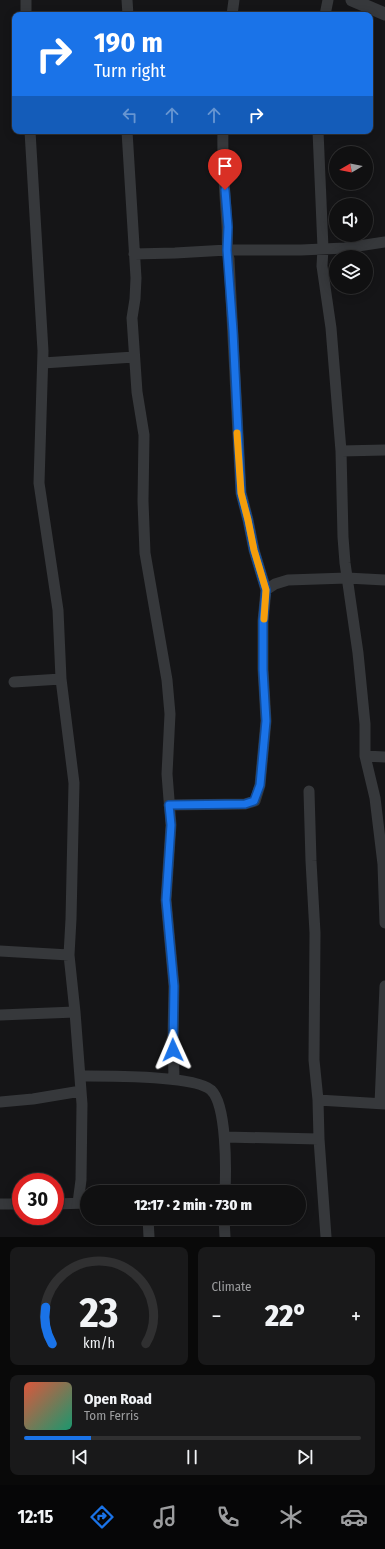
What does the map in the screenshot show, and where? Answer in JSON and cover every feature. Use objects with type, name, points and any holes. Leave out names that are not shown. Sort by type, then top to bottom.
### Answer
[{"type":"street","points":[[26,0],[26,12]]},
{"type":"street","points":[[127,0],[128,12]]},
{"type":"street","points":[[232,12],[234,0]]},
{"type":"street","points":[[326,12],[328,0]]},
{"type":"street","points":[[352,0],[385,14]]},
{"type":"street","points":[[30,134],[43,363],[39,483],[58,610],[61,679],[74,783],[69,955],[81,1091],[81,1185]]},
{"type":"street","points":[[127,134],[136,278],[132,318],[134,357],[137,392],[144,436],[145,553],[167,680],[170,714],[166,774],[171,825],[166,900],[174,986],[174,1079]]},
{"type":"street","points":[[169,805],[245,804],[254,801],[260,785],[266,721],[263,670],[263,621],[266,590],[254,550],[241,493],[233,331],[227,250],[228,227],[224,178],[223,134]]},
{"type":"street","points":[[318,134],[323,248],[322,266],[331,328],[341,451],[343,536],[347,578],[362,684],[365,724],[364,756],[375,798],[383,864],[385,923]]},
{"type":"street","points":[[134,254],[227,250],[301,250],[345,248],[385,242]]},
{"type":"street","points":[[43,363],[134,357]]},
{"type":"street","points":[[341,451],[385,450]]},
{"type":"street","points":[[266,590],[274,584],[288,580],[347,578],[385,580]]},
{"type":"street","points":[[14,682],[61,679]]},
{"type":"street","points":[[364,756],[385,756]]},
{"type":"street","points":[[309,791],[315,933],[314,1060],[318,1100],[319,1139],[326,1237]]},
{"type":"street","points":[[0,951],[69,955]]},
{"type":"street","points":[[318,1100],[383,1104],[385,986]]},
{"type":"street","points":[[0,1014],[75,1012]]},
{"type":"street","points":[[80,1076],[174,1079],[203,1086],[210,1090],[218,1104],[225,1137],[225,1185]]},
{"type":"street","points":[[0,1102],[33,1099],[81,1091]]},
{"type":"street","points":[[225,1137],[319,1139]]},
{"type":"street","points":[[64,1204],[80,1203]]},
{"type":"street","points":[[0,1204],[12,1204]]},
{"type":"street","points":[[148,1225],[149,1237]]},
{"type":"street","points":[[224,1225],[225,1237]]},
{"type":"slow traffic","points":[[237,433],[241,493],[254,550],[266,590],[264,619]]},
{"type":"route","points":[[173,1050],[174,986],[166,900],[171,825],[169,805],[245,804],[254,801],[260,785],[263,767],[266,721],[263,670],[263,621],[266,590],[254,550],[241,493],[225,190]]}]
